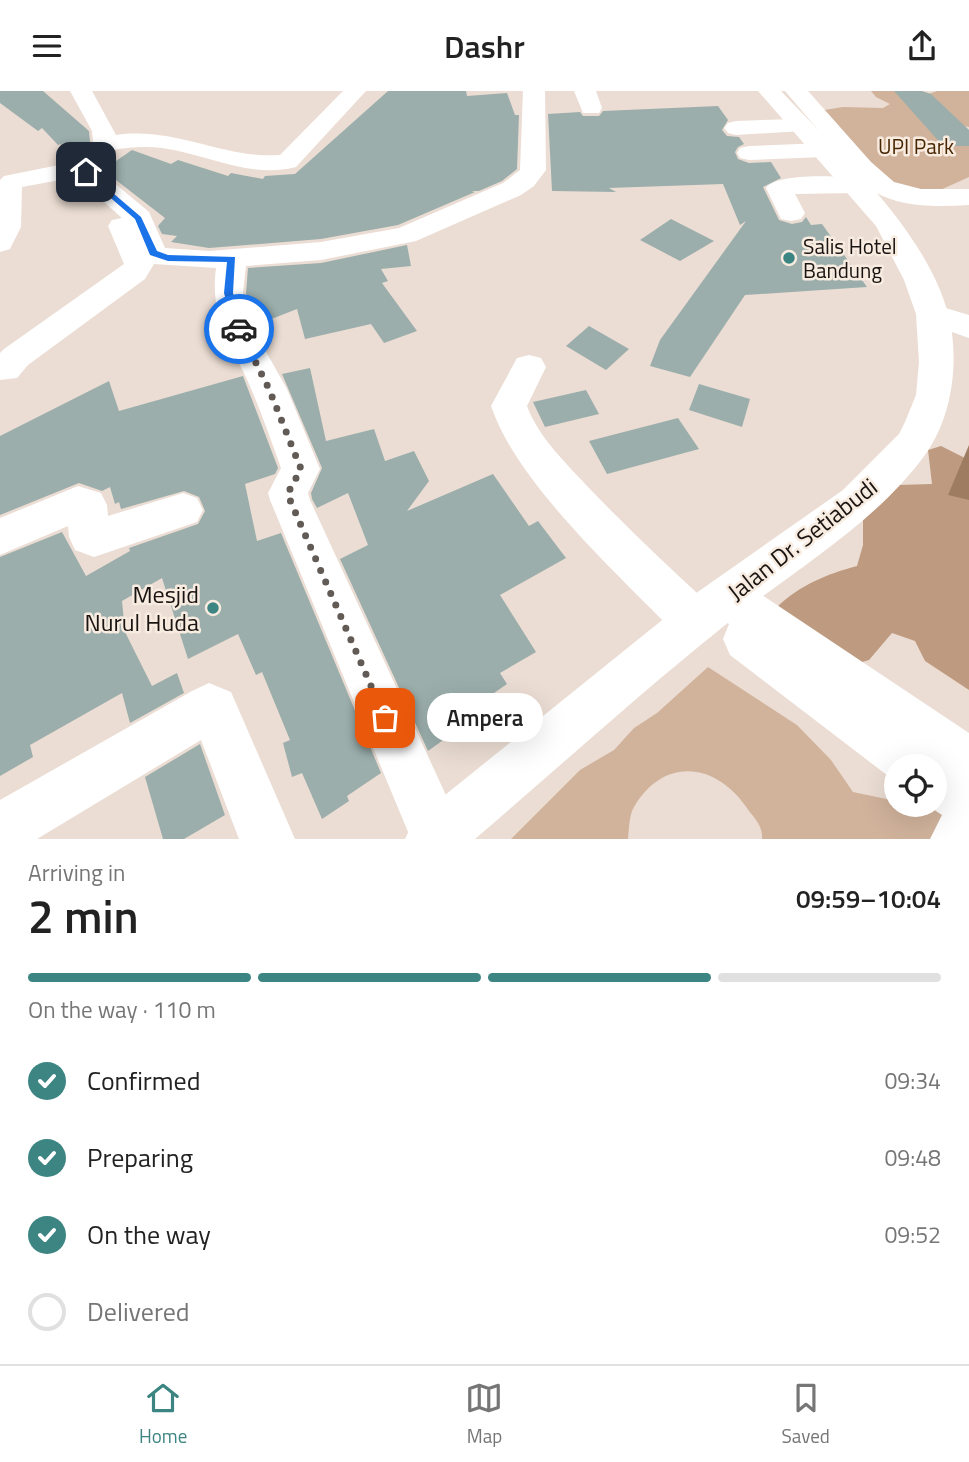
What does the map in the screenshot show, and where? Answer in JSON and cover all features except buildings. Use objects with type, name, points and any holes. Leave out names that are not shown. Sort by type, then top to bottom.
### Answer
[{"type":"street","points":[[80,91],[104,131],[106,144]]},
{"type":"street","points":[[0,243],[7,227],[9,186],[13,181],[82,168],[106,144],[136,139],[165,141],[219,157],[271,164],[287,162],[355,91]]},
{"type":"street","name":"Jalan Dr. Setiabudi","points":[[444,835],[710,610],[857,502],[912,444],[934,395],[936,351],[932,314],[919,280],[888,223],[823,151],[810,107],[769,91]]},
{"type":"street","points":[[82,168],[139,218],[153,253],[168,258],[232,259],[321,251],[406,235],[525,181],[533,170],[547,94]]},
{"type":"street","points":[[736,128],[810,107],[836,135],[854,160],[877,182],[894,192],[939,198],[969,197]]},
{"type":"street","points":[[749,153],[823,151]]},
{"type":"street","points":[[5,369],[16,357],[134,272],[139,264],[121,223],[81,188],[82,168]]},
{"type":"street","points":[[791,213],[779,188],[783,186],[855,185]]},
{"type":"street","points":[[232,259],[228,293],[240,334],[269,389],[301,469],[288,493],[290,500],[444,835]]},
{"type":"street","points":[[932,314],[969,327]]},
{"type":"street","points":[[529,367],[509,406],[519,433],[545,468],[710,610],[902,754]]},
{"type":"street","points":[[0,537],[78,503],[87,505],[90,537],[93,539],[183,510]]},
{"type":"street","points":[[710,610],[969,764]]},
{"type":"street","points":[[4,819],[209,708],[214,709],[267,839]]},
{"type":"street","points":[[947,787],[969,803]]},
{"type":"street","points":[[958,839],[969,822]]},
{"type":"green space","name":"UPI Park","points":[[871,91],[907,91],[920,97],[937,91],[969,91],[969,127],[962,126],[969,139],[969,177],[927,196],[894,192],[809,128],[820,124],[818,111],[843,107],[883,108],[890,104],[876,97]]},
{"type":"green space","points":[[708,667],[797,725],[831,760],[853,792],[884,798],[884,817],[947,817],[947,813],[969,818],[969,839],[762,839],[758,824],[736,795],[722,783],[692,771],[661,779],[647,790],[632,810],[628,839],[511,839],[580,770],[614,750],[634,728],[657,713]]},
{"type":"shaded area","points":[[969,445],[969,500],[948,495]]},
{"type":"shaded area","points":[[941,446],[969,460],[969,690],[925,661],[915,641],[892,633],[869,660],[852,665],[777,607],[814,581],[857,566],[863,545],[863,516],[897,485],[932,484],[928,450]]},
{"type":"way so far","points":[[239,329],[269,389],[301,469],[288,493],[290,500],[385,718]]},
{"type":"place","name":"Salis Hotel Bandung","points":[[789,258]]},
{"type":"place","name":"Mesjid Nurul Huda","points":[[213,608]]},
{"type":"place","name":"Ampera","points":[[385,718]]},
{"type":"route","points":[[86,172],[139,218],[153,253],[158,256],[232,259],[228,293],[239,329]]}]
